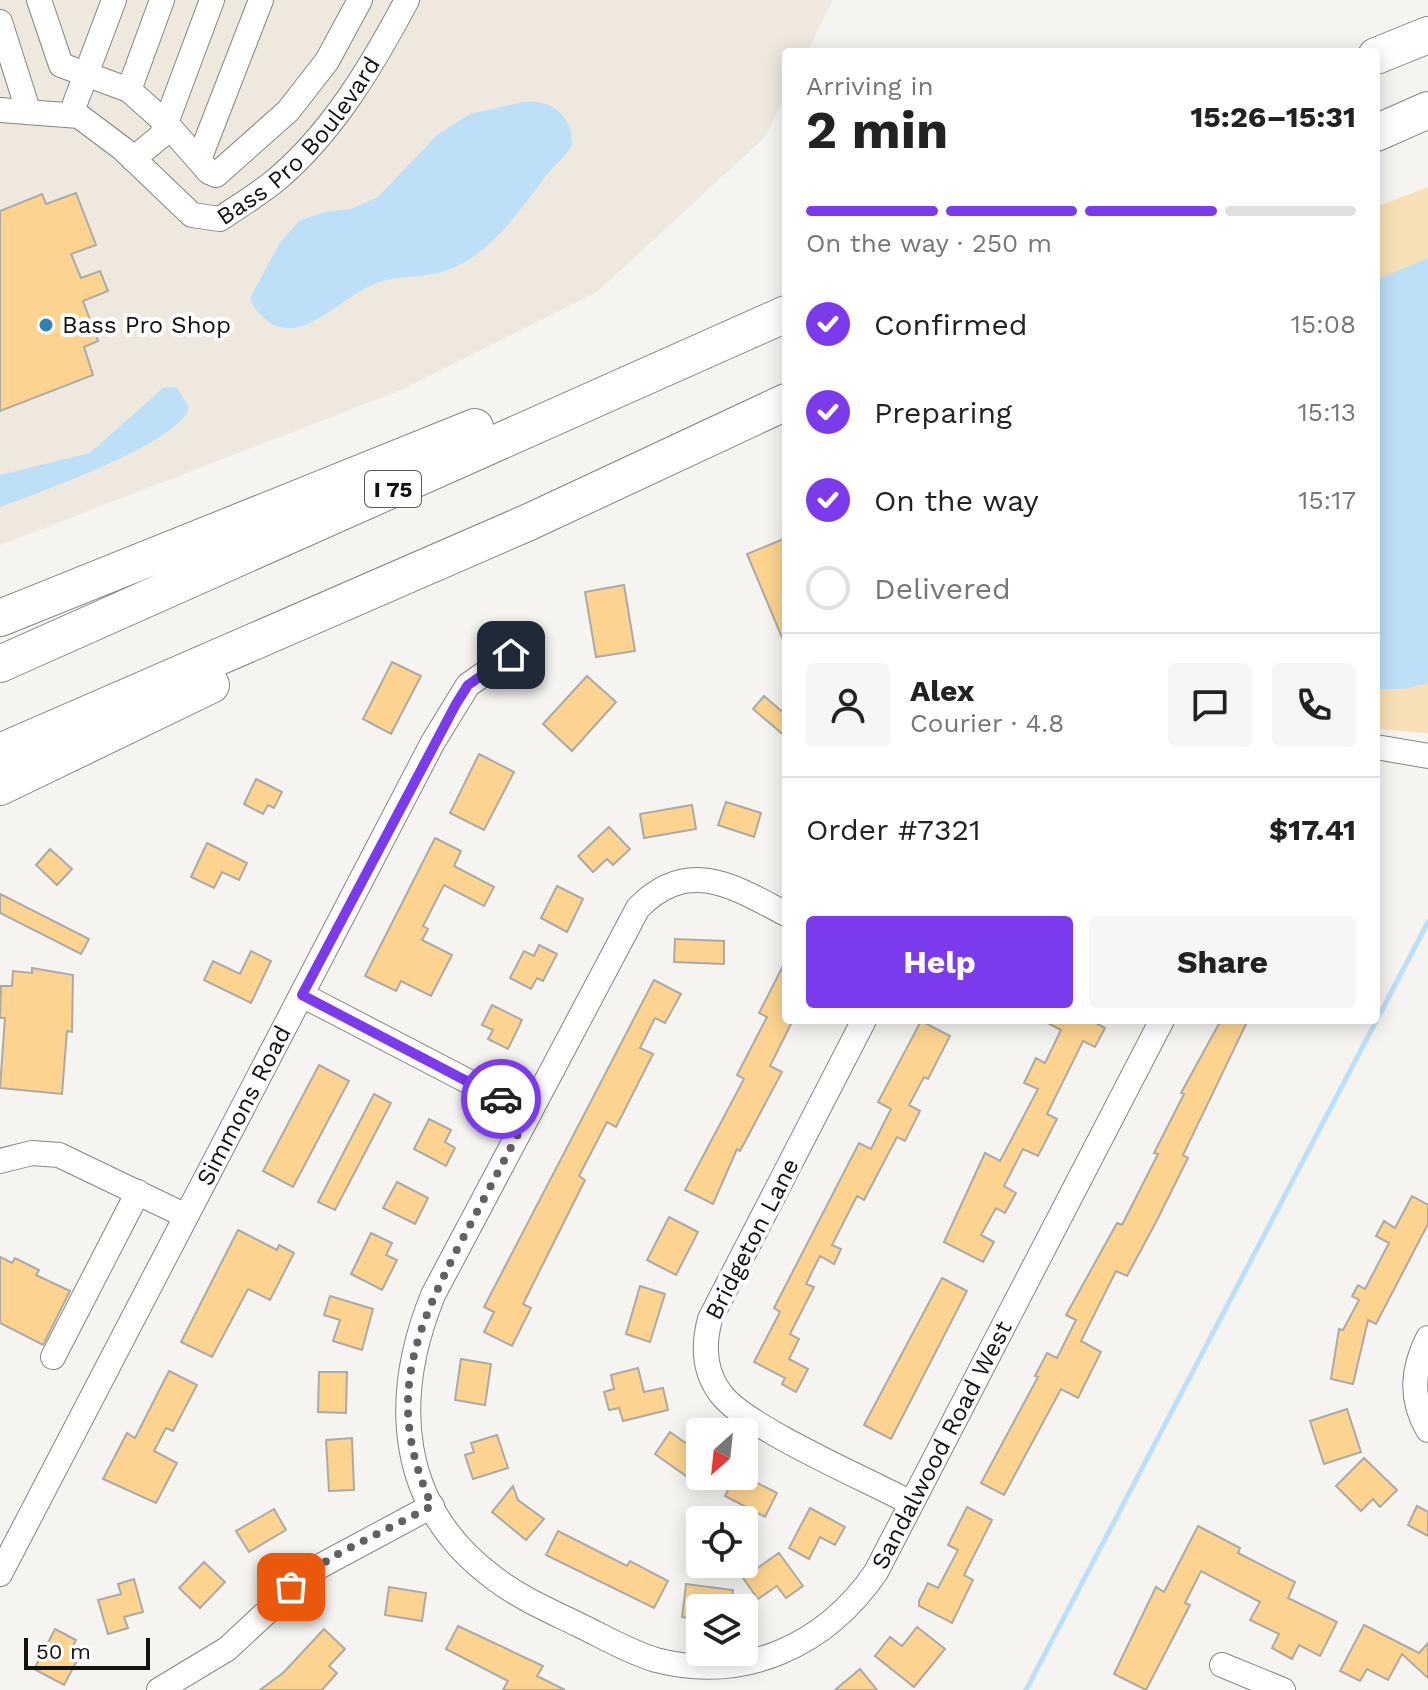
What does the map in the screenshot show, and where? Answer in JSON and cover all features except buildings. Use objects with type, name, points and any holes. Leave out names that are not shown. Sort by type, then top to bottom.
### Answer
[{"type":"highway","points":[[1380,54],[1428,35]]},
{"type":"highway","points":[[1380,131],[1428,110]]},
{"type":"highway","name":"I 75","points":[[0,664],[782,316]]},
{"type":"highway","points":[[0,618],[180,543],[623,368],[660,354],[748,331]]},
{"type":"highway","points":[[0,752],[529,522],[782,404]]},
{"type":"highway","points":[[0,787],[486,554],[529,522]]},
{"type":"street","points":[[39,0],[58,60],[68,68],[88,72],[129,90],[200,157],[209,172],[216,175],[266,134],[327,61],[360,0]]},
{"type":"street","points":[[71,114],[114,0]]},
{"type":"street","points":[[129,90],[162,0]]},
{"type":"street","points":[[133,159],[161,136],[212,0]]},
{"type":"street","points":[[200,157],[261,0]]},
{"type":"street","name":"Bass Pro Boulevard","points":[[0,110],[79,116],[133,159],[192,215],[220,219],[277,179],[331,122],[382,47],[407,0]]},
{"type":"street","points":[[0,22],[28,110]]},
{"type":"street","name":"Simmons Road","points":[[0,1574],[454,708],[468,685],[511,655]]},
{"type":"street","points":[[1380,748],[1428,756]]},
{"type":"street","name":"Sandalwood Road West","points":[[782,912],[732,886],[706,880],[669,886],[647,899],[630,919],[433,1295],[412,1354],[408,1379],[408,1429],[419,1478],[432,1506],[457,1543],[493,1578],[584,1628],[629,1649],[678,1665],[730,1666],[780,1654],[825,1629],[862,1593],[1160,1024]]},
{"type":"street","points":[[302,995],[529,1113]]},
{"type":"street","name":"Bridgeton Lane","points":[[862,1024],[710,1319],[706,1359],[714,1384],[742,1414],[911,1503]]},
{"type":"street","points":[[0,1161],[32,1153],[59,1155],[186,1216]]},
{"type":"street","points":[[53,1357],[138,1192]]},
{"type":"street","points":[[1428,1338],[1414,1381],[1417,1406],[1428,1430]]},
{"type":"street","points":[[159,1690],[227,1649],[311,1571],[432,1506]]},
{"type":"street","points":[[0,1521],[22,1532]]},
{"type":"street","points":[[1222,1665],[1283,1690]]},
{"type":"shaded area","points":[[0,0],[833,0],[809,48],[782,48],[782,102],[765,137],[597,292],[401,390],[0,545]]},
{"type":"shaded area","points":[[1428,187],[1428,733],[1380,729],[1380,205]]},
{"type":"water","points":[[523,102],[543,103],[559,112],[569,126],[572,145],[502,231],[474,256],[442,272],[379,282],[324,315],[294,328],[279,327],[265,319],[251,302],[251,296],[280,243],[299,221],[324,212],[351,209],[378,197],[437,135],[470,114]]},
{"type":"water","points":[[1428,258],[1428,683],[1404,689],[1380,689],[1380,278]]},
{"type":"water","points":[[176,387],[189,407],[181,421],[162,436],[74,479],[0,507],[0,475],[90,453],[163,388]]},
{"type":"waterway","points":[[1380,1014],[1428,922]]},
{"type":"waterway","points":[[1026,1690],[1375,1024]]},
{"type":"way so far","points":[[291,1587],[332,1557],[432,1506],[419,1478],[408,1429],[406,1404],[412,1354],[433,1295],[529,1113],[501,1099]]},
{"type":"place","name":"Bass Pro Shop","points":[[46,325]]},
{"type":"route","points":[[501,1099],[302,995],[433,742],[456,704],[468,685],[511,655]]}]
